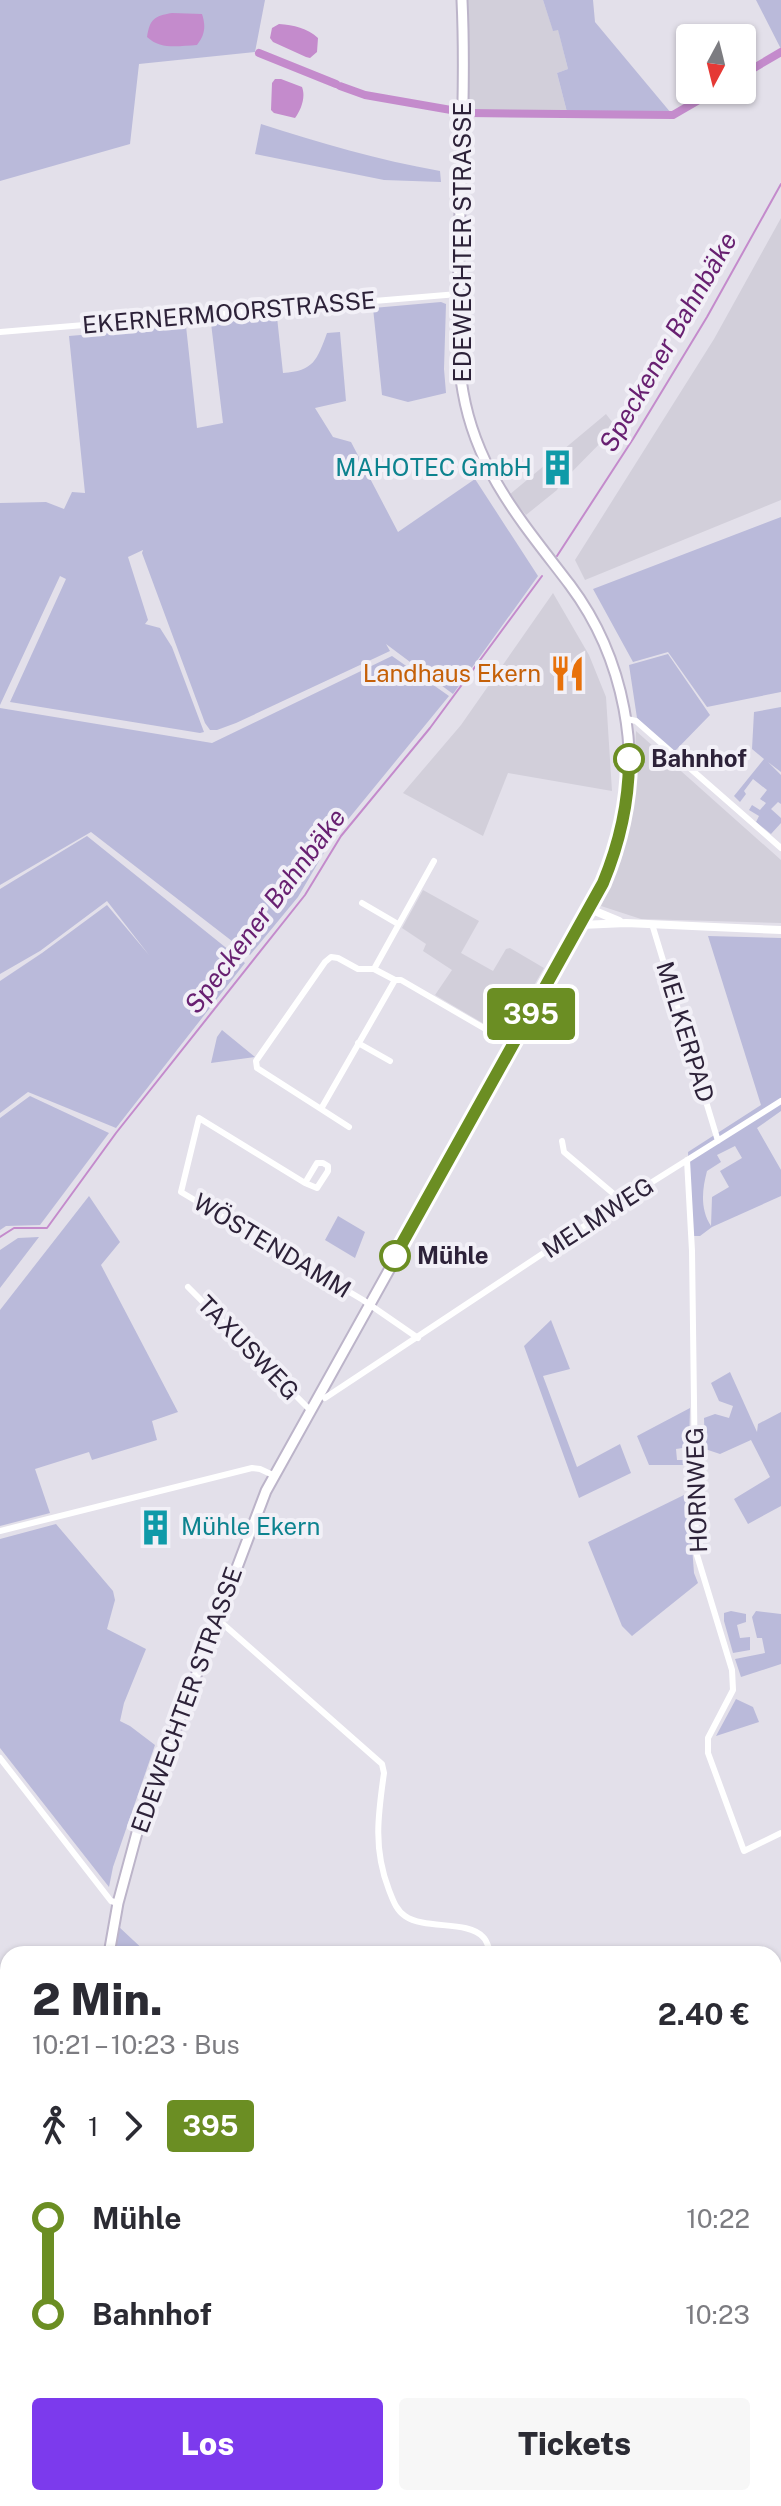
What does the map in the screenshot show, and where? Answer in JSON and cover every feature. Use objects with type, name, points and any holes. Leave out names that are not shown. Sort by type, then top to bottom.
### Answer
[{"type":"main road","name":"EDEWECHTER STRASSE","points":[[110,1946],[118,1903],[138,1829],[273,1475],[590,909],[612,861],[625,814],[629,761],[627,719],[613,664],[595,625],[571,586],[507,503],[480,452],[463,395],[459,368],[458,294],[462,0]]},
{"type":"street","name":"EKERNERMOORSTRASSE","points":[[0,332],[458,294]]},
{"type":"street","points":[[627,719],[636,721],[781,848]]},
{"type":"street","points":[[374,969],[434,861]]},
{"type":"street","points":[[362,903],[398,924]]},
{"type":"street","points":[[590,909],[623,923]]},
{"type":"street","points":[[581,925],[623,923],[781,930]]},
{"type":"street","name":"MELKERPAD","points":[[652,924],[718,1141]]},
{"type":"street","points":[[349,1127],[257,1068],[256,1061],[331,957],[358,969],[374,969],[401,980],[513,1045]]},
{"type":"street","points":[[321,1109],[395,980]]},
{"type":"street","points":[[358,1043],[390,1061]]},
{"type":"street","name":"MELMWEG","points":[[325,1398],[622,1201],[781,1101]]},
{"type":"street","name":"WÖSTENDAMM","points":[[305,1183],[199,1118],[181,1192],[368,1304]]},
{"type":"street","points":[[562,1141],[564,1152],[622,1201]]},
{"type":"street","name":"HORNWEG","points":[[687,1160],[692,1251],[696,1552],[732,1670],[733,1690],[708,1738],[708,1753],[744,1851],[781,1833]]},
{"type":"street","name":"TAXUSWEG","points":[[188,1287],[309,1409]]},
{"type":"street","points":[[368,1304],[418,1338]]},
{"type":"street","points":[[0,1531],[252,1468],[273,1475]]},
{"type":"street","points":[[216,1622],[223,1624],[382,1764],[384,1773],[377,1824],[378,1849],[384,1878],[394,1904],[403,1915],[413,1920],[472,1930],[483,1937],[487,1946]]},
{"type":"street","points":[[0,1758],[111,1901],[118,1903]]},
{"type":"shaded area","points":[[0,0],[265,0],[255,52],[139,64],[130,144],[0,181]]},
{"type":"shaded area","points":[[466,0],[543,0],[553,30],[558,29],[568,69],[557,73],[567,112],[467,110]]},
{"type":"shaded area","points":[[543,0],[593,0],[595,22],[671,113],[567,112],[557,73],[568,69],[558,30],[553,31]]},
{"type":"shaded area","points":[[756,0],[781,0],[781,49]]},
{"type":"shaded area","points":[[172,13],[202,14],[204,30],[197,45],[164,46],[147,37],[154,19]]},
{"type":"shaded area","points":[[279,24],[300,28],[314,35],[318,38],[317,52],[310,58],[273,42],[270,38],[272,28]]},
{"type":"shaded area","points":[[275,79],[302,87],[302,103],[295,118],[271,110],[272,83]]},
{"type":"shaded area","points":[[261,124],[394,162],[440,171],[441,182],[384,180],[255,154]]},
{"type":"shaded area","points":[[781,218],[781,500],[585,580],[575,560],[714,339]]},
{"type":"shaded area","points":[[446,304],[446,393],[408,402],[382,395],[373,308]]},
{"type":"shaded area","points":[[277,317],[283,373],[308,367],[317,357],[327,333],[340,332],[346,401],[315,408],[333,437],[351,442],[398,532],[475,479],[538,576],[453,694],[386,644],[390,651],[236,723],[210,730],[143,550],[128,557],[148,620],[145,624],[160,628],[172,647],[204,732],[10,702],[66,579],[60,576],[0,705],[0,503],[46,502],[64,509],[72,492],[85,493],[69,336],[186,326],[197,428],[223,423],[211,323]]},
{"type":"shaded area","points":[[606,414],[616,427],[557,490],[526,515],[509,495]]},
{"type":"shaded area","points":[[781,517],[781,692],[707,707],[668,652],[633,662],[593,589]]},
{"type":"shaded area","points":[[553,593],[589,655],[606,697],[612,791],[508,773],[483,836],[403,793],[461,725]]},
{"type":"shaded area","points":[[668,654],[710,715],[674,752],[637,718],[629,665]]},
{"type":"shaded area","points":[[392,656],[449,696],[332,839],[298,897],[250,955],[91,832],[0,885],[0,708],[212,743]]},
{"type":"shaded area","points":[[781,707],[781,772],[768,762],[781,775],[781,804],[778,802],[771,809],[781,818],[781,823],[771,834],[756,822],[759,816],[749,810],[752,805],[760,810],[766,803],[760,799],[767,790],[753,779],[740,802],[734,796],[764,759],[752,749],[754,712]]},
{"type":"shaded area","points":[[636,731],[781,860],[781,923],[641,919],[601,906],[621,861],[632,810]]},
{"type":"shaded area","points":[[87,836],[245,963],[116,1128],[28,1092],[0,1113],[0,981],[107,905],[149,955],[107,901],[40,951],[0,974],[0,889]]},
{"type":"shaded area","points":[[423,890],[479,921],[461,953],[493,971],[506,949],[510,948],[544,968],[506,1034],[435,995],[452,970],[423,951],[426,944],[402,928]]},
{"type":"shaded area","points":[[708,936],[781,938],[781,1111],[757,1128],[781,1170],[781,1196],[712,1227],[700,1236],[691,1236],[688,1152],[761,1105]],"holes":[[[735,1146],[742,1158],[720,1171],[729,1187],[712,1197],[711,1226],[703,1199],[707,1171],[721,1162],[717,1155]]]},
{"type":"shaded area","points":[[222,1030],[255,1057],[211,1063],[217,1037]]},
{"type":"shaded area","points":[[30,1096],[109,1133],[40,1225],[6,1226],[0,1230],[0,1118]]},
{"type":"shaded area","points":[[89,1196],[120,1242],[101,1265],[178,1412],[152,1421],[157,1440],[92,1460],[89,1452],[35,1469],[50,1513],[0,1526],[0,1310]]},
{"type":"shaded area","points":[[338,1216],[365,1232],[355,1258],[325,1240]]},
{"type":"shaded area","points":[[39,1237],[0,1288],[0,1250],[18,1238]]},
{"type":"shaded area","points":[[551,1320],[570,1369],[543,1376],[577,1467],[620,1444],[631,1473],[579,1498],[524,1346]]},
{"type":"shaded area","points":[[730,1372],[757,1432],[758,1424],[781,1412],[781,1506],[748,1524],[734,1499],[770,1477],[751,1440],[720,1454],[705,1449],[704,1418],[715,1414],[729,1418],[733,1406],[719,1401],[711,1383]]},
{"type":"shaded area","points":[[690,1408],[689,1447],[676,1449],[677,1460],[688,1460],[688,1465],[649,1465],[637,1436]]},
{"type":"shaded area","points":[[688,1493],[694,1573],[698,1583],[632,1636],[622,1626],[588,1542]]},
{"type":"shaded area","points":[[56,1524],[113,1591],[115,1600],[107,1629],[146,1649],[120,1721],[155,1745],[109,1887],[0,1748],[0,1539]]},
{"type":"shaded area","points":[[756,1611],[781,1614],[781,1664],[741,1677],[735,1659],[765,1653],[762,1638],[757,1638],[752,1617]]},
{"type":"shaded area","points":[[724,1613],[746,1614],[746,1622],[737,1625],[740,1638],[750,1637],[750,1650],[733,1653],[724,1621]]},
{"type":"shaded area","points":[[736,1699],[753,1707],[759,1722],[716,1736]]},
{"type":"shaded area","points":[[118,1926],[139,1946],[115,1946]]},
{"type":"waterway","points":[[756,67],[781,52]]},
{"type":"waterway","points":[[259,53],[336,84]]},
{"type":"waterway","points":[[340,86],[365,95],[451,110]]},
{"type":"waterway","points":[[468,113],[673,115],[692,104]]},
{"type":"waterway","name":"Speckener Bahnbäke","points":[[557,556],[707,317],[781,184]]},
{"type":"waterway","name":"Speckener Bahnbäke","points":[[0,1237],[14,1228],[47,1228],[116,1133],[305,895],[341,836],[430,728],[542,576]]},
{"type":"bus line","name":"395","points":[[395,1256],[603,883],[625,814],[629,759]]},
{"type":"place","name":"MAHOTEC GmbH","points":[[558,468]]},
{"type":"place","name":"Landhaus Ekern","points":[[567,674]]},
{"type":"place","name":"Bahnhof","points":[[629,759]]},
{"type":"place","name":"Mühle","points":[[395,1256]]},
{"type":"place","name":"Mühle Ekern","points":[[155,1527]]}]
